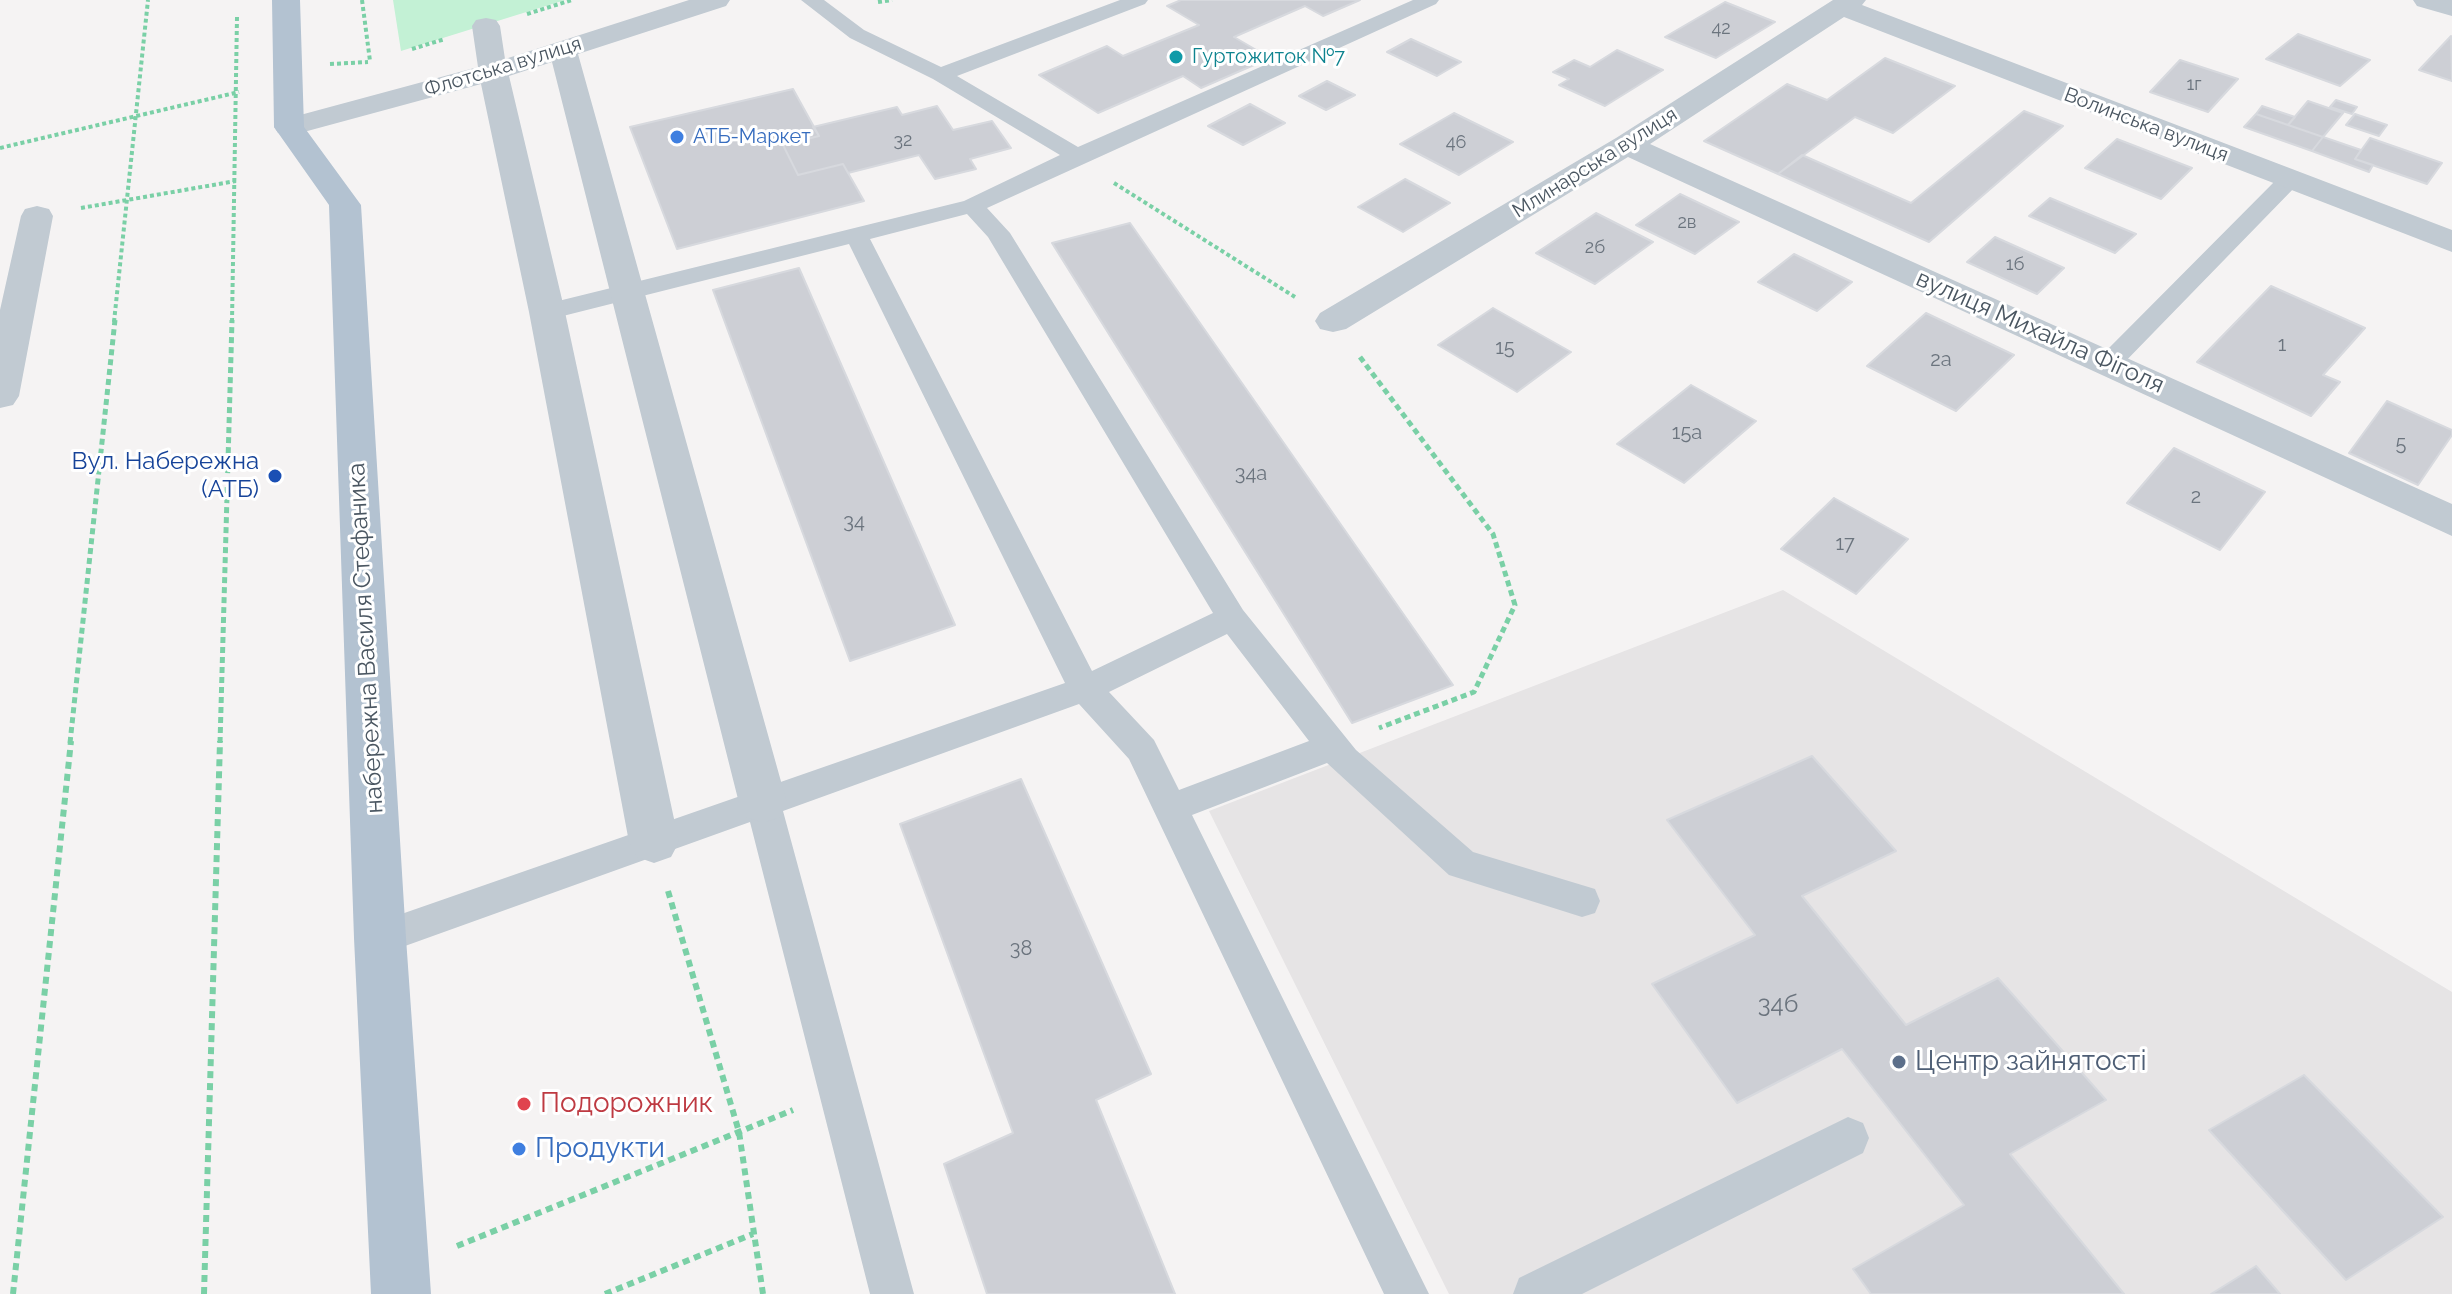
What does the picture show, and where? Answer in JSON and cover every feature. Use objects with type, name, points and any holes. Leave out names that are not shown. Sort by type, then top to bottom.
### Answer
[{"type":"main road","points":[[286,0],[289,127]]},
{"type":"main road","name":"набережна Василя Стефаника","points":[[289,127],[345,205],[380,938],[400,1282]]},
{"type":"street","name":"Флотська вулиця","points":[[289,127],[493,72],[716,0]]},
{"type":"street","points":[[2427,0],[2452,8]]},
{"type":"street","name":"Млинарська вулиця","points":[[1333,321],[1627,145],[1846,4]]},
{"type":"street","name":"Волинська вулиця","points":[[1846,4],[2452,242]]},
{"type":"street","points":[[486,26],[493,72],[547,312],[654,842]]},
{"type":"street","points":[[563,50],[763,803]]},
{"type":"street","name":"вулиця Михайла Фіголя","points":[[1627,145],[2452,521]]},
{"type":"street","points":[[0,396],[37,216]]},
{"type":"lane","points":[[811,0],[857,34],[940,75],[1077,156]]},
{"type":"lane","points":[[940,75],[1138,0]]},
{"type":"lane","points":[[547,312],[972,206],[1077,156],[1429,0]]},
{"type":"lane","points":[[2109,363],[2289,180]]},
{"type":"lane","points":[[972,206],[998,233],[1232,618],[1344,760],[1462,864],[1582,901]]},
{"type":"lane","points":[[856,234],[1085,689],[1142,750],[1407,1294]]},
{"type":"lane","points":[[380,938],[1085,689],[1232,618]]},
{"type":"lane","points":[[1171,808],[1333,746]]},
{"type":"lane","points":[[763,803],[892,1294]]},
{"type":"lane","points":[[1535,1294],[1848,1138]]},
{"type":"path","points":[[13,1294],[148,0]]},
{"type":"path","points":[[0,148],[237,93],[286,66],[370,61],[362,0]]},
{"type":"path","points":[[399,53],[572,0]]},
{"type":"path","points":[[204,1294],[236,181],[237,15]]},
{"type":"path","points":[[1077,156],[1124,190],[1333,321],[1493,534],[1515,605],[1474,692],[1333,746]]},
{"type":"path","points":[[126,199],[236,181]]},
{"type":"path","points":[[654,842],[739,1132],[763,1294]]},
{"type":"path","points":[[400,1282],[739,1132],[839,1092]]},
{"type":"path","points":[[605,1294],[753,1234]]},
{"type":"shaded area","points":[[1783,590],[2452,992],[2452,1294],[1449,1294],[1209,811]]},
{"type":"green space","points":[[393,0],[565,0],[401,51]]},
{"type":"building","name":"Гуртожиток №7","points":[[1181,0],[1360,0],[1323,16],[1305,6],[1234,37],[1270,58],[1201,88],[1183,76],[1098,113],[1039,75],[1107,46],[1123,56],[1199,25],[1167,6]]},
{"type":"building","points":[[1725,2],[1775,22],[1716,58],[1665,37]]},
{"type":"building","points":[[2298,34],[2370,60],[2340,86],[2266,59]]},
{"type":"building","points":[[2451,36],[2452,81],[2419,70]]},
{"type":"building","points":[[1411,39],[1461,62],[1437,76],[1387,52]]},
{"type":"building","points":[[1617,50],[1663,70],[1605,106],[1559,85],[1569,79],[1553,72],[1574,60],[1590,67]]},
{"type":"building","points":[[1885,58],[1955,86],[1893,133],[1855,117],[1778,174],[1704,141],[1787,84],[1827,100]]},
{"type":"building","points":[[2180,60],[2238,79],[2208,112],[2150,92]]},
{"type":"building","points":[[1327,81],[1355,95],[1326,110],[1299,96]]},
{"type":"building","points":[[793,89],[819,136],[783,145],[798,175],[843,164],[864,201],[677,249],[630,127]]},
{"type":"building","points":[[2336,100],[2357,107],[2352,114],[2330,107]]},
{"type":"building","points":[[2308,101],[2343,113],[2323,137],[2288,125]]},
{"type":"building","points":[[1250,104],[1285,123],[1243,145],[1208,126]]},
{"type":"building","points":[[937,106],[953,130],[992,121],[1011,148],[970,159],[976,169],[935,179],[919,155],[848,173],[843,164],[798,175],[783,145],[819,136],[813,127],[897,107],[902,115]]},
{"type":"building","points":[[2262,106],[2295,117],[2288,125],[2256,114]]},
{"type":"building","points":[[2024,111],[2063,126],[1929,242],[1778,174],[1802,155],[1911,203]]},
{"type":"building","points":[[1454,113],[1513,142],[1459,175],[1400,144]]},
{"type":"building","points":[[2256,114],[2323,137],[2312,151],[2244,127]]},
{"type":"building","points":[[2355,114],[2387,125],[2379,136],[2346,125]]},
{"type":"building","points":[[2323,137],[2361,150],[2355,159],[2373,165],[2369,172],[2312,151]]},
{"type":"building","points":[[2370,138],[2442,163],[2427,184],[2355,159]]},
{"type":"building","points":[[2117,139],[2192,168],[2161,199],[2085,168]]},
{"type":"building","points":[[1405,179],[1450,203],[1403,232],[1358,207]]},
{"type":"building","points":[[1680,194],[1739,222],[1695,254],[1636,225]]},
{"type":"building","points":[[2050,198],[2136,234],[2115,253],[2029,216]]},
{"type":"building","points":[[1596,213],[1653,242],[1595,284],[1536,253]]},
{"type":"building","points":[[1130,223],[1453,685],[1352,723],[1052,243]]},
{"type":"building","points":[[1995,237],[2064,268],[2037,294],[1967,262]]},
{"type":"building","points":[[1794,254],[1852,282],[1817,311],[1758,282]]},
{"type":"building","points":[[799,268],[955,625],[850,661],[713,290]]},
{"type":"building","points":[[2271,286],[2365,328],[2323,375],[2340,382],[2311,416],[2197,362]]},
{"type":"building","points":[[1493,308],[1571,352],[1517,392],[1438,345]]},
{"type":"building","points":[[1926,313],[2014,355],[1956,411],[1867,366]]},
{"type":"building","points":[[1691,385],[1756,421],[1684,483],[1617,444]]},
{"type":"building","points":[[2387,401],[2452,430],[2452,435],[2418,485],[2349,453]]},
{"type":"building","points":[[2174,448],[2265,492],[2220,550],[2127,503]]},
{"type":"building","points":[[1834,498],[1908,539],[1856,594],[1781,549]]},
{"type":"building","points":[[1812,756],[1896,851],[1802,896],[1906,1025],[1998,978],[2106,1100],[2010,1154],[2124,1294],[1871,1294],[1853,1269],[1964,1205],[1842,1049],[1737,1103],[1652,984],[1755,935],[1667,820]]},
{"type":"building","points":[[1021,779],[1151,1074],[1096,1100],[1175,1294],[987,1294],[944,1164],[1013,1133],[900,824]]},
{"type":"building","points":[[2304,1075],[2443,1217],[2346,1280],[2209,1130]]},
{"type":"building","points":[[2256,1266],[2280,1294],[2211,1294]]},
{"type":"place","name":"Гуртожиток №7","points":[[1176,57]]},
{"type":"place","name":"АТБ-Маркет","points":[[677,137]]},
{"type":"place","name":"Вул. Набережна (АТБ)","points":[[275,476]]},
{"type":"place","name":"Центр зайнятості","points":[[1899,1062]]},
{"type":"place","name":"Подорожник","points":[[524,1104]]},
{"type":"place","name":"Продукти","points":[[519,1149]]}]
